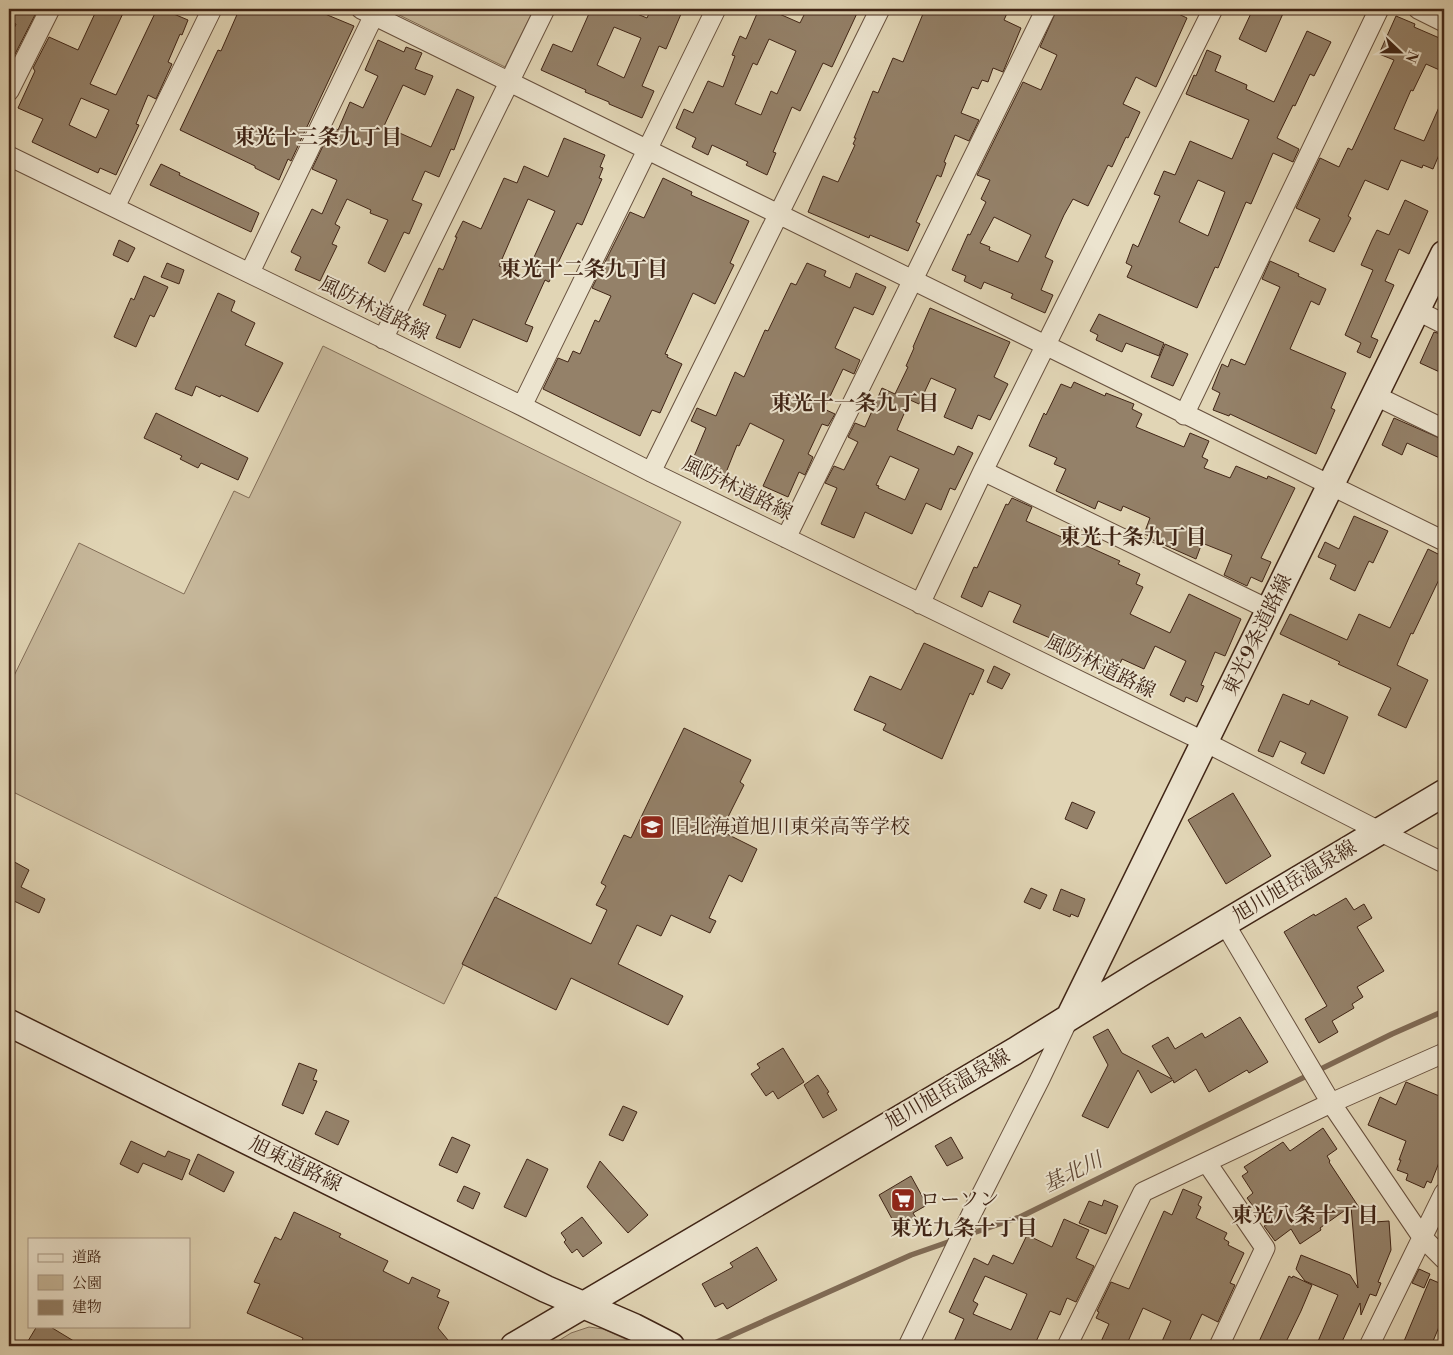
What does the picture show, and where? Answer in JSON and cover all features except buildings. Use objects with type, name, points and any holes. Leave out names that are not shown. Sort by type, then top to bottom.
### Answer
[{"type":"street","points":[[9,91],[50,9]]},
{"type":"street","points":[[115,207],[212,9]]},
{"type":"street","points":[[383,339],[545,9]]},
{"type":"street","points":[[522,406],[716,9]]},
{"type":"street","points":[[651,472],[880,9]]},
{"type":"street","points":[[786,538],[1046,9]]},
{"type":"street","points":[[920,604],[983,471],[1213,9]]},
{"type":"street","points":[[1184,415],[1379,9]]},
{"type":"street","points":[[1418,9],[1444,22]]},
{"type":"street","points":[[250,272],[367,12],[1184,415],[1444,541]]},
{"type":"street","name":"風防林道路線","points":[[9,156],[250,272],[651,472],[1205,742],[1444,863]]},
{"type":"street","name":"東光9条道路線","points":[[1070,1016],[1376,396],[1444,254]]},
{"type":"street","points":[[1416,310],[1444,324]]},
{"type":"street","points":[[1376,396],[1444,429]]},
{"type":"street","points":[[983,471],[1270,610]]},
{"type":"street","name":"旭川旭岳温泉線","points":[[514,1346],[1015,1051],[1070,1016],[1444,793]]},
{"type":"street","points":[[1225,924],[1331,1103],[1422,1237],[1444,1259]]},
{"type":"street","points":[[908,1346],[1070,1016]]},
{"type":"street","name":"旭東道路線","points":[[9,1023],[537,1285],[634,1327],[671,1346]]},
{"type":"street","points":[[1067,1346],[1143,1192],[1331,1103],[1444,1053]]},
{"type":"street","points":[[1207,1163],[1265,1248],[1219,1346]]},
{"type":"street","points":[[1369,1346],[1444,1193]]},
{"type":"green space","points":[[387,9],[534,9],[505,67]]},
{"type":"green space","points":[[323,346],[681,522],[444,1004],[9,790],[9,686],[79,543],[184,594],[234,491],[249,498]]},
{"type":"green space","points":[[589,1327],[603,1329],[641,1346],[550,1346],[571,1333]]},
{"type":"waterway","name":"基北川","points":[[967,1235],[1020,1217],[1392,1034],[1444,1011]]},
{"type":"waterway","name":"基北川","points":[[708,1346],[911,1255],[954,1240]]},
{"type":"place","name":"旧北海道旭川東栄高等学校","points":[[652,827]]},
{"type":"place","name":"ローソン","points":[[903,1200]]},
{"type":"district","name":"東光十三条九丁目","points":[[318,138]]},
{"type":"district","name":"東光十二条九丁目","points":[[584,270]]},
{"type":"district","name":"東光十一条九丁目","points":[[855,404]]},
{"type":"district","name":"東光十条九丁目","points":[[1133,538]]},
{"type":"district","name":"東光八条十丁目","points":[[1305,1216]]},
{"type":"district","name":"東光九条十丁目","points":[[964,1229]]}]
